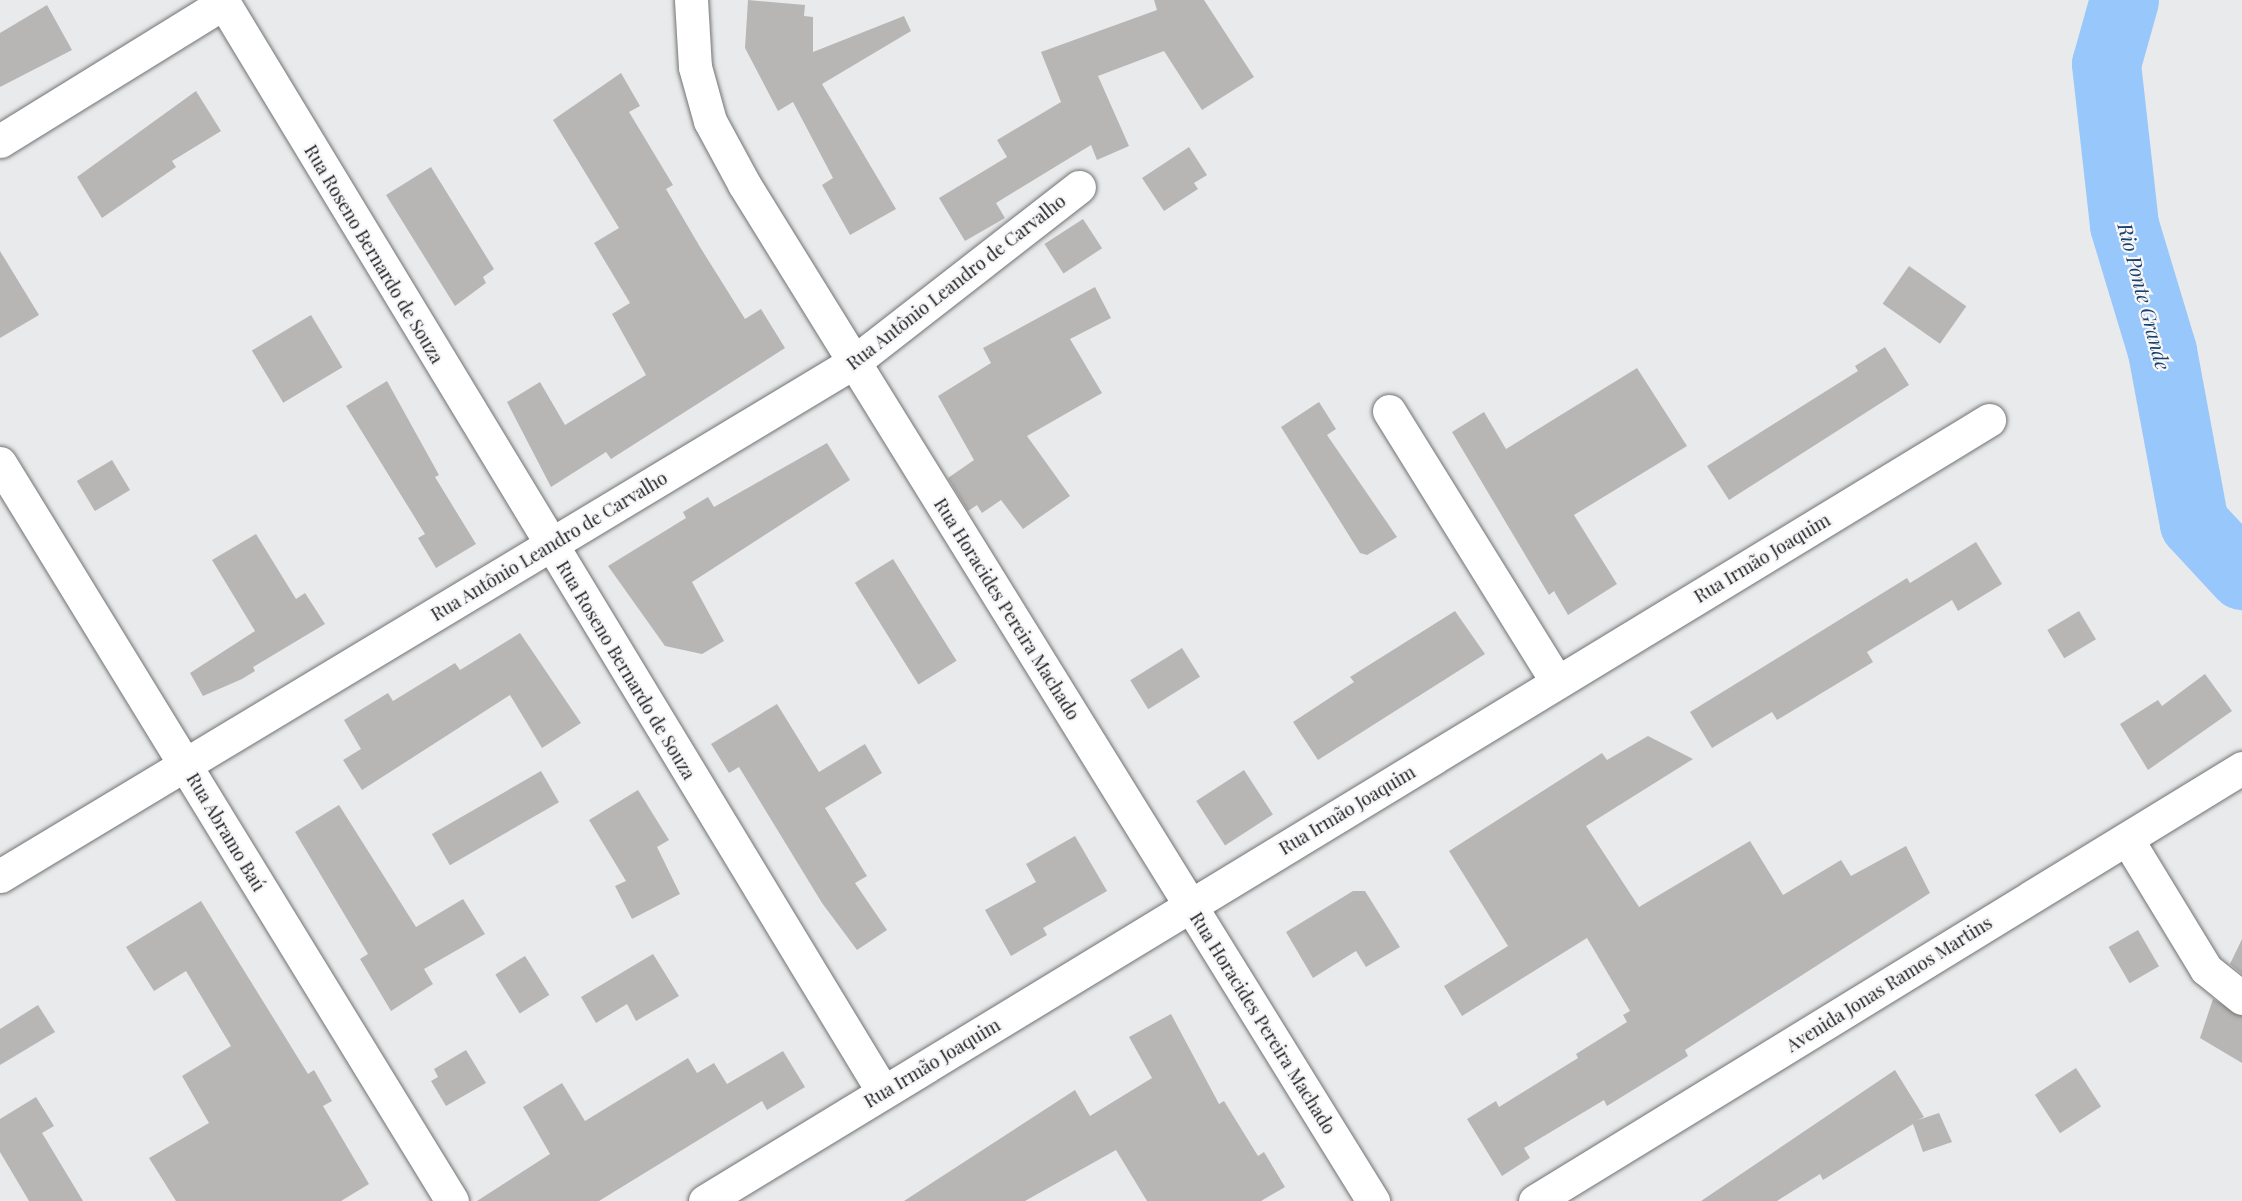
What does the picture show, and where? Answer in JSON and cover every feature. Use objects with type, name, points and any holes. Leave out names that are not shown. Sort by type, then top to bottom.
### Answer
[{"type":"street","name":"Rua Horacides Pereira Machado","points":[[691,0],[694,68],[710,121],[854,362],[1373,1201]]},
{"type":"street","points":[[0,141],[222,2]]},
{"type":"street","name":"Rua Roseno Bernardo de Souza","points":[[222,2],[883,1092]]},
{"type":"street","name":"Rua Antônio Leandro de Carvalho","points":[[0,876],[854,362],[1079,187]]},
{"type":"street","points":[[1389,411],[1557,682]]},
{"type":"street","name":"Rua Irmão Joaquim","points":[[705,1201],[1989,420]]},
{"type":"street","name":"Rua Abramo Baú","points":[[0,463],[452,1201]]},
{"type":"street","name":"Avenida Jonas Ramos Martins","points":[[1535,1201],[2242,768]]},
{"type":"street","points":[[2127,839],[2206,969],[2242,998]]},
{"type":"building","points":[[748,0],[805,5],[804,16],[813,17],[813,52],[904,16],[911,31],[822,84],[896,209],[850,235],[822,185],[833,178],[793,102],[778,111],[745,48]]},
{"type":"building","points":[[1154,0],[1204,0],[1254,77],[1202,110],[1164,51],[1098,76],[1129,146],[1097,160],[1091,145],[996,203],[1005,218],[965,241],[939,198],[1007,157],[997,140],[1061,102],[1041,52],[1157,10]]},
{"type":"building","points":[[47,5],[72,50],[0,87],[0,33]]},
{"type":"building","points":[[621,73],[640,106],[629,112],[673,185],[666,189],[700,247],[745,319],[761,309],[785,348],[611,459],[606,452],[551,487],[507,402],[540,382],[565,425],[646,375],[612,314],[630,303],[594,243],[619,228],[553,120]]},
{"type":"building","points":[[196,91],[221,131],[172,161],[176,167],[102,218],[77,177]]},
{"type":"building","points":[[1189,147],[1207,175],[1194,183],[1198,189],[1164,211],[1142,178]]},
{"type":"building","points":[[431,167],[494,269],[483,277],[486,283],[455,306],[386,195]]},
{"type":"building","points":[[1083,219],[1102,248],[1063,273],[1044,244]]},
{"type":"building","points":[[0,251],[39,315],[0,338]]},
{"type":"building","points":[[1909,266],[1966,306],[1940,344],[1883,304]]},
{"type":"building","points":[[1095,287],[1111,318],[1070,339],[1102,393],[1027,436],[1070,496],[1023,529],[1001,500],[982,513],[977,505],[968,511],[948,478],[974,460],[938,396],[991,363],[983,348]]},
{"type":"building","points":[[311,315],[342,367],[283,403],[252,351]]},
{"type":"building","points":[[1885,347],[1909,385],[1729,500],[1707,466],[1858,371],[1855,366]]},
{"type":"building","points":[[1637,368],[1687,446],[1574,515],[1617,584],[1568,615],[1554,591],[1549,595],[1452,432],[1484,412],[1506,449]]},
{"type":"building","points":[[387,381],[439,475],[435,477],[476,544],[436,568],[418,538],[425,534],[346,406]]},
{"type":"building","points":[[1319,402],[1336,429],[1327,435],[1397,537],[1367,555],[1360,553],[1281,427]]},
{"type":"building","points":[[827,443],[850,480],[692,582],[724,641],[702,654],[665,646],[608,566],[686,518],[683,512],[708,497],[714,507]]},
{"type":"building","points":[[112,460],[130,490],[95,511],[77,481]]},
{"type":"building","points":[[256,534],[296,599],[305,593],[325,624],[253,667],[255,671],[242,679],[203,696],[190,673],[255,631],[212,560]]},
{"type":"building","points":[[1976,542],[2002,584],[1958,611],[1952,600],[1867,652],[1873,662],[1777,720],[1772,712],[1712,748],[1690,712],[1907,578],[1910,583]]},
{"type":"building","points":[[893,559],[957,661],[918,685],[855,583]]},
{"type":"building","points":[[1455,611],[1485,654],[1318,760],[1293,722],[1354,682],[1350,677]]},
{"type":"building","points":[[2079,611],[2096,639],[2064,658],[2047,630]]},
{"type":"building","points":[[520,633],[581,723],[542,748],[510,695],[362,790],[343,760],[361,749],[344,720],[388,693],[393,701],[455,663],[460,670]]},
{"type":"building","points":[[1182,648],[1200,677],[1148,709],[1130,680]]},
{"type":"building","points":[[2205,674],[2232,711],[2148,770],[2120,724],[2158,700],[2162,706]]},
{"type":"building","points":[[777,704],[819,772],[865,744],[882,773],[825,808],[867,876],[855,883],[887,930],[857,950],[822,903],[739,767],[729,773],[711,744]]},
{"type":"building","points":[[1648,736],[1693,759],[1586,826],[1639,907],[1750,841],[1783,895],[1841,860],[1851,876],[1906,846],[1930,893],[1685,1050],[1688,1056],[1607,1106],[1604,1100],[1524,1148],[1530,1158],[1502,1176],[1467,1119],[1496,1101],[1499,1107],[1578,1058],[1576,1054],[1627,1022],[1623,1015],[1630,1011],[1587,938],[1462,1016],[1444,986],[1508,946],[1449,851],[1602,753],[1607,760]]},
{"type":"building","points":[[1244,770],[1273,814],[1225,845],[1196,801]]},
{"type":"building","points":[[541,771],[559,802],[450,865],[432,834]]},
{"type":"building","points":[[638,790],[669,840],[657,847],[680,894],[632,919],[615,886],[626,881],[589,820]]},
{"type":"building","points":[[339,805],[416,927],[463,899],[485,934],[424,969],[433,984],[391,1011],[360,959],[368,954],[295,832]]},
{"type":"building","points":[[1075,836],[1107,891],[1043,928],[1047,935],[1011,956],[985,910],[1036,882],[1026,864]]},
{"type":"building","points":[[1353,891],[1365,891],[1400,947],[1366,967],[1356,951],[1313,978],[1286,932]]},
{"type":"building","points":[[201,901],[308,1074],[314,1070],[332,1101],[323,1106],[369,1184],[341,1201],[176,1201],[149,1158],[209,1123],[182,1076],[231,1046],[186,971],[154,991],[126,947]]},
{"type":"building","points":[[2138,930],[2159,966],[2130,983],[2109,947]]},
{"type":"building","points":[[2242,939],[2242,974],[2230,964]]},
{"type":"building","points":[[653,954],[679,996],[636,1021],[627,1004],[596,1023],[581,997]]},
{"type":"building","points":[[525,956],[549,995],[520,1014],[495,975]]},
{"type":"building","points":[[2213,999],[2242,1016],[2242,1063],[2200,1038]]},
{"type":"building","points":[[38,1005],[55,1032],[0,1065],[0,1029]]},
{"type":"building","points":[[1171,1014],[1219,1104],[1224,1101],[1258,1156],[1264,1152],[1285,1187],[1261,1201],[1147,1201],[1116,1150],[1025,1201],[904,1201],[1075,1090],[1090,1116],[1152,1078],[1129,1037]]},
{"type":"building","points":[[466,1050],[486,1083],[446,1106],[431,1081],[438,1077],[434,1069]]},
{"type":"building","points":[[783,1051],[805,1087],[767,1110],[762,1101],[599,1201],[477,1201],[550,1154],[523,1107],[562,1083],[585,1121],[688,1058],[697,1073],[714,1063],[727,1084]]},
{"type":"building","points":[[2076,1068],[2101,1107],[2060,1133],[2035,1095]]},
{"type":"building","points":[[1895,1070],[1924,1117],[1918,1120],[1939,1113],[1952,1142],[1923,1152],[1913,1124],[1823,1180],[1820,1174],[1777,1201],[1701,1201]]},
{"type":"building","points":[[36,1097],[54,1126],[42,1133],[83,1201],[29,1201],[0,1152],[0,1119]]},
{"type":"waterway","name":"Rio Ponte Grande","points":[[2124,0],[2106,64],[2124,225],[2162,351],[2194,523],[2242,575]]}]
